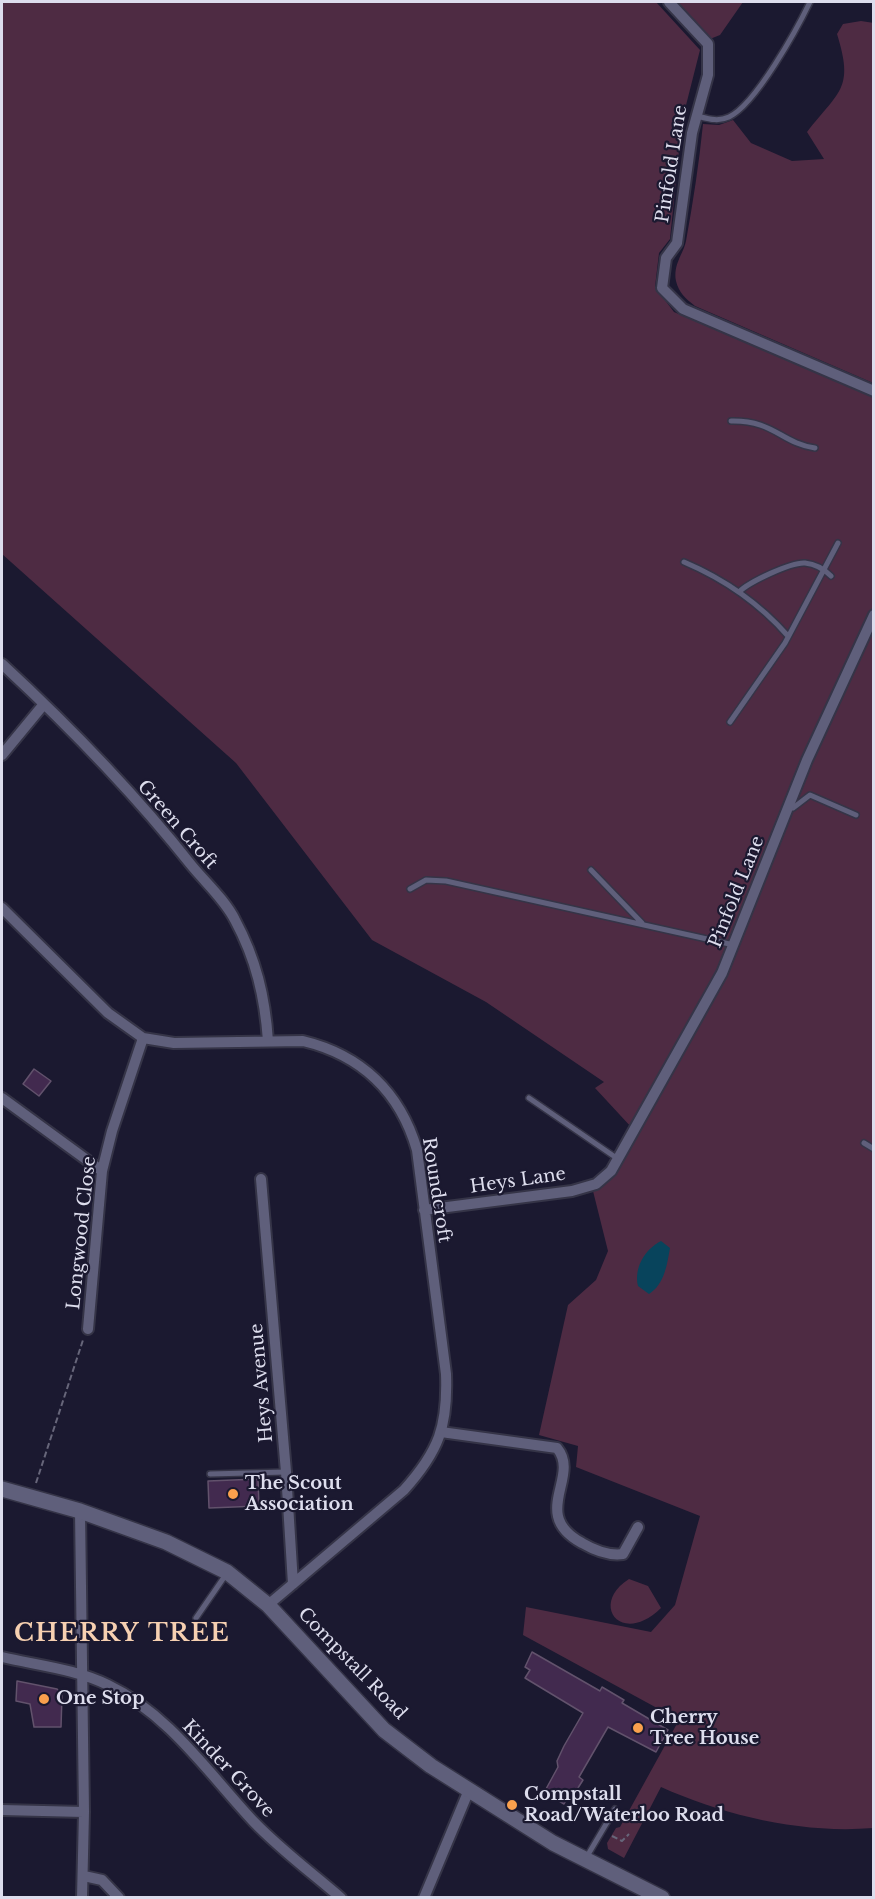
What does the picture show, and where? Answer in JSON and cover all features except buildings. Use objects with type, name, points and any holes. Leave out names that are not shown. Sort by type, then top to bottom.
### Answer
[{"type":"main road","name":"Compstall Road","points":[[2,1489],[80,1511],[166,1542],[227,1572],[268,1605],[384,1730],[469,1790],[585,1859],[662,1898]]},
{"type":"street","name":"Pinfold Lane","points":[[669,2],[708,44],[708,75],[696,115],[677,243],[666,258],[662,288],[683,309],[873,391]]},
{"type":"street","name":"Pinfold Lane","points":[[611,1171],[722,973],[788,808],[873,615]]},
{"type":"street","name":"Green Croft","points":[[2,664],[44,704],[175,845],[234,918],[258,970],[266,1005],[268,1041]]},
{"type":"street","points":[[2,755],[44,704]]},
{"type":"street","name":"Roundcroft","points":[[2,908],[108,1013],[143,1038],[174,1044],[303,1041],[333,1050],[360,1065],[383,1085],[400,1109],[412,1136],[446,1374],[447,1410],[441,1432],[422,1471],[404,1490],[268,1605]]},
{"type":"street","name":"Longwood Close","points":[[88,1329],[102,1171],[112,1131],[143,1038]]},
{"type":"street","points":[[2,1098],[102,1171]]},
{"type":"street","name":"Heys Lane","points":[[424,1210],[572,1191],[596,1184],[611,1171]]},
{"type":"street","name":"Heys Avenue","points":[[261,1179],[286,1472],[293,1584]]},
{"type":"street","points":[[441,1432],[557,1448],[563,1460],[558,1519],[567,1535],[586,1546],[606,1553],[623,1554],[638,1527]]},
{"type":"street","points":[[80,1511],[84,1812],[82,1898]]},
{"type":"street","name":"Kinder Grove","points":[[2,1657],[83,1675],[108,1684],[153,1715],[181,1739],[273,1841],[341,1898]]},
{"type":"street","points":[[424,1898],[469,1790]]},
{"type":"street","points":[[2,1810],[84,1812]]},
{"type":"street","points":[[84,1876],[102,1880],[118,1898]]},
{"type":"lane","points":[[696,115],[720,120],[740,110],[770,70],[810,2]]},
{"type":"lane","points":[[732,421],[759,422],[796,444],[816,448]]},
{"type":"lane","points":[[730,722],[788,636],[838,543]]},
{"type":"lane","points":[[684,562],[712,574],[739,592],[771,617],[788,636]]},
{"type":"lane","points":[[739,592],[761,578],[800,563],[824,569],[831,576]]},
{"type":"lane","points":[[788,808],[793,808],[810,795],[856,815]]},
{"type":"lane","points":[[591,870],[643,925]]},
{"type":"lane","points":[[410,889],[434,879],[734,945]]},
{"type":"lane","points":[[529,1098],[619,1160]]},
{"type":"lane","points":[[864,1143],[873,1149]]},
{"type":"lane","points":[[210,1474],[286,1472]]},
{"type":"lane","points":[[196,1618],[227,1572]]},
{"type":"lane","points":[[585,1859],[615,1809]]},
{"type":"path","points":[[32,1496],[88,1329]]},
{"type":"path","points":[[601,1830],[622,1841],[629,1834]]},
{"type":"shaded area","points":[[2,2],[656,2],[700,50],[682,121],[670,239],[659,253],[655,287],[674,312],[873,397],[873,1828],[819,1828],[765,1821],[712,1806],[661,1787],[624,1858],[608,1849],[607,1843],[616,1828],[620,1827],[679,1720],[523,1635],[526,1607],[651,1632],[675,1605],[700,1516],[576,1467],[578,1446],[539,1435],[568,1305],[596,1280],[608,1251],[593,1191],[632,1128],[595,1088],[604,1082],[486,1002],[372,940],[236,763],[2,554]]},
{"type":"shaded area","points":[[675,2],[743,2],[720,35],[710,39]]},
{"type":"shaded area","points":[[861,21],[874,23],[873,383],[695,306],[681,292],[675,275],[686,241],[703,124],[719,125],[733,120],[751,143],[792,161],[824,159],[807,132],[841,88],[844,67],[837,34],[843,24]]},
{"type":"shaded area","points":[[629,1579],[648,1586],[661,1608],[647,1619],[634,1623],[623,1623],[615,1618],[611,1609],[612,1600],[617,1589]]},
{"type":"water","points":[[661,1241],[670,1248],[666,1267],[659,1285],[649,1294],[638,1286],[639,1266],[645,1254]]},
{"type":"place","name":"The Scout Association","points":[[233,1494]]},
{"type":"place","name":"One Stop","points":[[44,1699]]},
{"type":"place","name":"Cherry Tree House","points":[[638,1728]]},
{"type":"place","name":"Compstall Road/Waterloo Road","points":[[512,1805]]},
{"type":"district","name":"CHERRY TREE","points":[[122,1634]]}]
